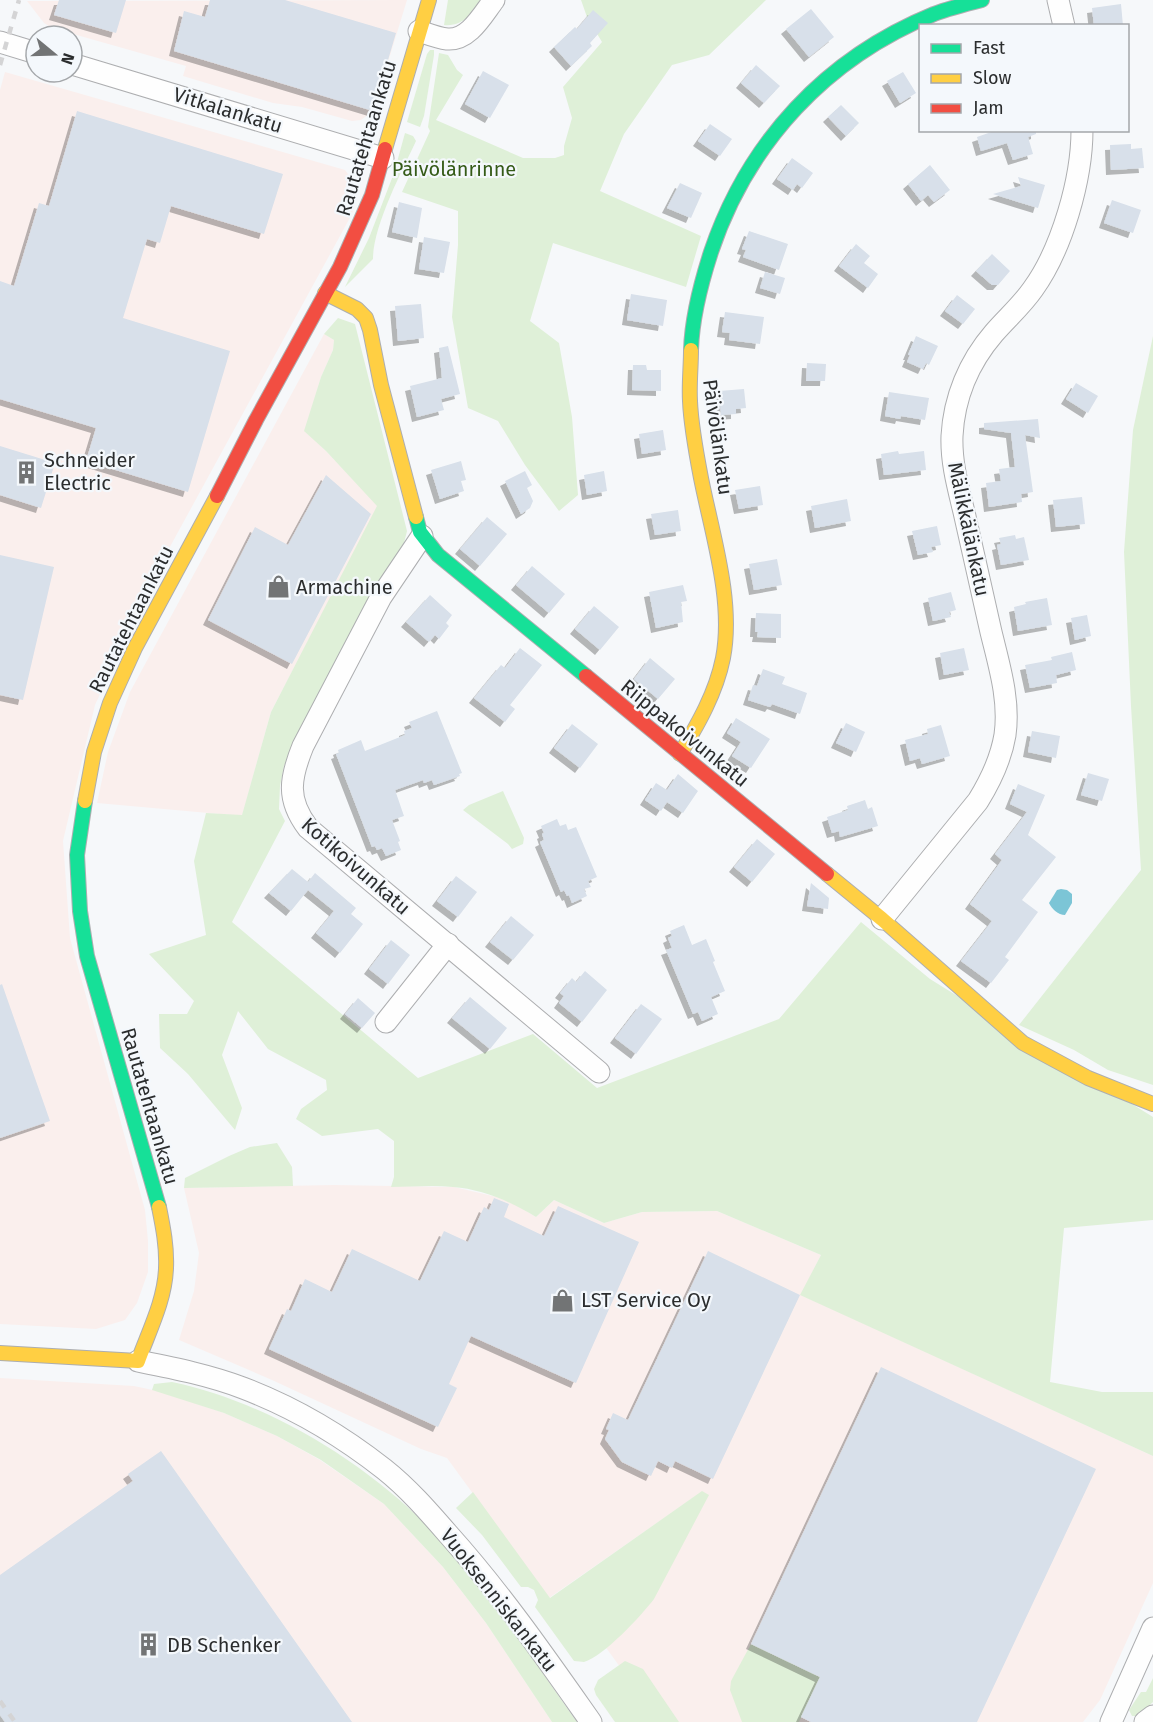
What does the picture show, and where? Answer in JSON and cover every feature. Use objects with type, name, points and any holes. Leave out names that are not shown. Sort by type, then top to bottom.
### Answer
[{"type":"street","name":"Rautatehtaankatu","points":[[138,1360],[159,1305],[165,1278],[166,1257],[164,1230],[156,1196],[87,956],[80,910],[77,855],[94,752],[110,703],[135,648],[340,267],[358,229],[372,195],[429,0]]},
{"type":"street","points":[[419,31],[447,39],[462,36],[494,0]]},
{"type":"street","name":"Päivölänkatu","points":[[680,754],[713,694],[723,659],[725,641],[723,588],[695,440],[690,382],[693,319],[703,274],[716,233],[733,197],[760,152],[791,112],[815,88],[858,55],[900,29],[929,16],[982,0]]},
{"type":"street","points":[[1058,0],[1064,24]]},
{"type":"street","points":[[0,42],[24,49]]},
{"type":"street","name":"Vitkalankatu","points":[[84,68],[383,158]]},
{"type":"street","name":"Mälikkälänkatu","points":[[882,919],[978,801],[997,767],[1002,752],[1005,733],[1004,689],[955,475],[952,437],[958,398],[978,356],[994,333],[1034,289],[1053,253],[1063,229],[1077,180],[1082,132]]},
{"type":"street","name":"Riippakoivunkatu","points":[[325,293],[357,309],[366,318],[415,515],[422,536],[438,555],[882,919],[1023,1043],[1089,1078],[1153,1104]]},
{"type":"street","name":"Kotikoivunkatu","points":[[422,536],[381,597],[303,746],[296,764],[292,794],[298,816],[308,828],[599,1072]]},
{"type":"street","points":[[386,1022],[448,944]]},
{"type":"street","name":"Vuoksenniskankatu","points":[[0,1353],[138,1360],[205,1375],[274,1401],[318,1425],[385,1470],[426,1508],[482,1572],[591,1722]]},
{"type":"street","points":[[1111,1722],[1153,1628]]},
{"type":"street","points":[[1145,1722],[1153,1716]]},
{"type":"shaded area","points":[[407,0],[373,111],[361,120],[352,121],[302,107],[273,103],[183,76],[186,66],[84,37],[84,24],[46,24],[27,1]]},
{"type":"shaded area","points":[[5,72],[24,77],[24,84],[47,84],[345,170],[354,182],[356,197],[352,214],[160,565],[95,705],[63,841],[70,938],[145,1210],[148,1241],[148,1272],[137,1303],[125,1320],[96,1329],[0,1324],[0,90]]},
{"type":"shaded area","points":[[324,334],[334,340],[333,350],[321,377],[305,431],[378,506],[271,712],[242,816],[97,803],[108,752],[130,692]]},
{"type":"shaded area","points":[[334,1185],[454,1187],[497,1197],[536,1217],[554,1200],[604,1223],[642,1212],[717,1211],[821,1255],[801,1295],[1153,1456],[1153,1583],[1100,1700],[1083,1722],[660,1722],[591,1627],[700,1493],[549,1598],[447,1458],[421,1449],[179,1340],[194,1291],[199,1253],[184,1188]]},
{"type":"shaded area","points":[[0,1378],[134,1386],[162,1392],[224,1413],[277,1436],[320,1460],[384,1504],[443,1567],[486,1623],[552,1722],[11,1722],[0,1706]]},
{"type":"green space","points":[[448,0],[483,0],[462,21],[444,25]]},
{"type":"green space","name":"Päivölänrinne","points":[[581,0],[766,0],[709,55],[672,65],[624,134],[600,191],[701,236],[686,287],[553,243],[530,321],[559,343],[572,417],[578,495],[559,511],[525,465],[498,421],[468,408],[452,317],[458,245],[458,211],[402,192],[430,131],[428,127],[439,53],[448,55],[463,75],[436,120],[523,158],[555,158],[564,155],[564,146],[572,118],[563,87],[602,42],[587,17]]},
{"type":"green space","points":[[430,50],[434,50],[434,55],[424,116],[420,127],[407,122]]},
{"type":"green space","points":[[405,133],[413,136],[416,141],[383,215],[374,246],[373,259],[345,287],[369,238],[394,173]]},
{"type":"green space","points":[[338,318],[355,324],[407,531],[403,547],[308,716],[284,766],[279,809],[285,821],[232,922],[418,1078],[533,1034],[597,1088],[779,1019],[861,922],[930,979],[1153,1117],[1153,1220],[1064,1228],[1050,1382],[1102,1392],[1153,1392],[1153,1456],[800,1295],[821,1255],[717,1211],[642,1212],[604,1223],[554,1200],[536,1217],[507,1201],[475,1190],[445,1186],[391,1187],[394,1177],[394,1141],[378,1129],[322,1136],[296,1119],[301,1109],[327,1090],[326,1080],[268,1049],[238,1011],[222,1055],[242,1108],[235,1130],[188,1074],[160,1048],[159,1014],[187,1014],[194,1001],[149,954],[206,935],[194,861],[206,813],[242,815],[271,712],[377,506],[326,451],[304,431],[321,377],[333,350],[334,340],[324,334]]},
{"type":"green space","points":[[1153,336],[1153,1085],[1108,1070],[1074,1050],[1019,1025],[1141,870],[1124,552],[1133,430]]},
{"type":"green space","points":[[503,791],[524,838],[523,844],[512,849],[463,810],[469,805]]},
{"type":"green space","points":[[277,1143],[292,1167],[293,1186],[184,1188],[185,1178],[229,1156],[250,1147]]},
{"type":"green space","points":[[172,1382],[212,1392],[290,1425],[363,1471],[397,1498],[428,1526],[472,1576],[577,1722],[552,1722],[486,1623],[443,1567],[384,1504],[321,1460],[277,1436],[224,1413],[152,1390],[154,1384]]},
{"type":"green space","points":[[702,1491],[709,1495],[654,1599],[612,1644],[584,1662],[574,1661],[535,1607],[538,1600],[534,1590],[521,1587],[482,1535],[456,1508],[473,1492],[550,1598]]},
{"type":"green space","points":[[751,1644],[820,1677],[799,1722],[742,1722],[730,1690],[731,1681]]},
{"type":"green space","points":[[625,1661],[643,1669],[679,1722],[615,1722],[594,1689],[598,1680]]},
{"type":"green space","points":[[1153,1678],[1153,1702],[1138,1716],[1132,1716],[1129,1710],[1141,1692],[1146,1692]]},
{"type":"water","points":[[1061,889],[1072,894],[1072,903],[1065,915],[1056,911],[1049,903],[1057,890]]},
{"type":"building","points":[[59,0],[126,0],[116,33],[54,15]]},
{"type":"building","points":[[210,0],[285,0],[396,33],[373,111],[174,51],[184,11],[205,17]]},
{"type":"building","points":[[1121,4],[1123,24],[1094,24],[1092,8]]},
{"type":"building","points":[[811,9],[834,37],[809,57],[786,29]]},
{"type":"building","points":[[593,10],[608,23],[590,43],[592,46],[571,66],[554,47],[575,27],[577,29]]},
{"type":"building","points":[[756,65],[780,86],[764,103],[741,83]]},
{"type":"building","points":[[483,71],[509,85],[490,118],[465,104]]},
{"type":"building","points":[[903,72],[916,93],[900,103],[887,81]]},
{"type":"building","points":[[841,105],[859,123],[846,136],[828,117]]},
{"type":"building","points":[[77,111],[283,174],[264,234],[171,206],[160,243],[147,239],[123,318],[230,351],[188,492],[86,461],[96,428],[0,399],[0,281],[14,286],[39,203],[49,206]]},
{"type":"building","points":[[710,124],[732,139],[720,156],[698,141]]},
{"type":"building","points":[[991,132],[1036,132],[1028,137],[1033,154],[1013,160],[1007,143],[981,151],[977,137]]},
{"type":"building","points":[[1131,144],[1131,149],[1142,148],[1144,168],[1111,170],[1110,145]]},
{"type":"building","points":[[792,158],[813,173],[802,188],[797,184],[793,190],[777,179]]},
{"type":"building","points":[[930,165],[950,190],[934,202],[928,195],[921,201],[908,184]]},
{"type":"building","points":[[1018,177],[1045,185],[1038,208],[993,194],[1021,186]]},
{"type":"building","points":[[680,183],[702,193],[691,218],[667,208]]},
{"type":"building","points":[[1112,200],[1141,210],[1133,233],[1104,223]]},
{"type":"building","points":[[399,202],[422,208],[417,238],[392,232]]},
{"type":"building","points":[[749,231],[788,244],[779,270],[743,257],[746,250],[742,249]]},
{"type":"building","points":[[424,237],[450,242],[444,273],[419,269]]},
{"type":"building","points":[[856,244],[870,256],[864,263],[878,274],[868,288],[839,266]]},
{"type":"building","points":[[992,254],[1010,271],[998,285],[992,285],[976,271]]},
{"type":"building","points":[[765,272],[785,278],[780,294],[760,288]]},
{"type":"building","points":[[631,294],[667,300],[663,326],[627,320]]},
{"type":"building","points":[[957,295],[975,309],[963,324],[945,311]]},
{"type":"building","points":[[421,304],[424,338],[398,341],[395,306]]},
{"type":"building","points":[[725,312],[764,317],[760,344],[729,340],[730,333],[722,332]]},
{"type":"building","points":[[916,336],[938,346],[929,365],[926,363],[923,369],[907,362]]},
{"type":"building","points":[[448,346],[460,394],[441,399],[444,410],[417,417],[410,386],[442,378],[439,348]]},
{"type":"building","points":[[807,363],[826,364],[825,381],[806,381]]},
{"type":"building","points":[[633,365],[646,365],[647,370],[661,370],[661,391],[632,390]]},
{"type":"building","points":[[1076,383],[1098,396],[1088,413],[1066,399]]},
{"type":"building","points":[[744,389],[746,408],[736,409],[736,414],[721,415],[719,391]]},
{"type":"building","points":[[889,392],[929,398],[925,420],[885,416]]},
{"type":"building","points":[[1038,419],[1040,438],[1025,435],[1033,492],[1021,494],[1022,502],[989,507],[986,483],[1001,481],[999,469],[1015,467],[1011,433],[984,429],[984,423]]},
{"type":"building","points":[[663,430],[666,450],[642,454],[639,434]]},
{"type":"building","name":"Schneider Electric","points":[[0,446],[55,463],[41,508],[0,495]]},
{"type":"building","points":[[898,451],[899,454],[924,451],[926,470],[884,475],[881,454]]},
{"type":"building","points":[[461,461],[466,480],[461,481],[464,491],[440,499],[431,470]]},
{"type":"building","points":[[525,471],[532,485],[527,488],[533,501],[530,508],[521,514],[505,481]]},
{"type":"building","points":[[604,471],[607,491],[587,495],[584,475]]},
{"type":"building","points":[[326,475],[371,514],[292,664],[208,620],[255,527],[288,545]]},
{"type":"building","points":[[760,486],[763,505],[739,509],[735,490]]},
{"type":"building","points":[[1082,497],[1085,524],[1056,527],[1053,500]]},
{"type":"building","points":[[847,499],[851,521],[815,528],[811,506]]},
{"type":"building","points":[[678,510],[681,531],[655,535],[651,514]]},
{"type":"building","points":[[487,517],[507,534],[480,566],[460,549]]},
{"type":"building","points":[[937,526],[941,545],[931,547],[933,552],[918,555],[912,531]]},
{"type":"building","points":[[1015,535],[1016,539],[1024,537],[1029,560],[1001,565],[997,545],[1001,544],[999,538]]},
{"type":"building","points":[[0,555],[54,567],[23,700],[0,695]]},
{"type":"building","points":[[777,559],[782,585],[754,590],[749,564]]},
{"type":"building","points":[[532,566],[565,594],[549,613],[516,585]]},
{"type":"building","points":[[683,585],[687,601],[681,602],[683,622],[656,628],[649,592]]},
{"type":"building","points":[[951,592],[956,610],[949,612],[951,617],[933,621],[928,598]]},
{"type":"building","points":[[430,595],[452,615],[446,623],[449,626],[439,639],[435,635],[429,642],[406,622]]},
{"type":"building","points":[[1047,598],[1052,625],[1018,631],[1014,607],[1026,604],[1025,602]]},
{"type":"building","points":[[594,606],[619,627],[600,650],[575,629]]},
{"type":"building","points":[[756,613],[781,614],[781,638],[757,637]]},
{"type":"building","points":[[1087,615],[1091,636],[1075,640],[1071,618]]},
{"type":"building","points":[[520,648],[542,665],[510,705],[515,709],[505,722],[474,698],[501,665],[505,668]]},
{"type":"building","points":[[964,648],[969,670],[944,675],[940,653]]},
{"type":"building","points":[[1072,652],[1076,670],[1056,675],[1057,683],[1030,688],[1025,665],[1052,660],[1051,657]]},
{"type":"building","points":[[650,658],[675,679],[658,699],[634,679]]},
{"type":"building","points":[[763,669],[785,677],[782,684],[807,693],[800,714],[772,704],[770,707],[748,700],[753,685],[757,686]]},
{"type":"building","points":[[437,711],[462,773],[459,774],[460,776],[434,785],[432,780],[424,783],[423,780],[395,790],[404,816],[392,820],[401,850],[386,856],[382,848],[377,850],[375,846],[372,847],[336,754],[339,753],[338,750],[361,740],[365,751],[405,735],[404,731],[412,728],[409,722]]},
{"type":"building","points":[[736,718],[770,739],[751,768],[732,756],[741,742],[727,733]]},
{"type":"building","points":[[846,723],[865,732],[856,752],[836,743]]},
{"type":"building","points":[[572,724],[598,744],[580,768],[554,748]]},
{"type":"building","points":[[941,725],[950,756],[922,764],[920,758],[910,761],[905,740],[928,734],[927,729]]},
{"type":"building","points":[[1032,731],[1060,736],[1056,758],[1028,752]]},
{"type":"building","points":[[1088,773],[1109,779],[1102,801],[1081,795]]},
{"type":"building","points":[[678,774],[698,791],[683,813],[667,802],[661,811],[645,800],[656,783],[667,790]]},
{"type":"building","points":[[1018,784],[1045,795],[1028,835],[1056,857],[1022,900],[1038,912],[1005,957],[1009,960],[991,983],[961,961],[992,921],[970,904],[1002,860],[995,854],[1027,812],[1010,804]]},
{"type":"building","points":[[865,800],[868,809],[872,807],[878,826],[840,837],[839,831],[832,833],[827,817],[848,810],[847,806]]},
{"type":"building","points":[[557,819],[560,826],[566,824],[568,830],[576,827],[597,877],[588,881],[591,887],[584,889],[587,896],[572,903],[564,890],[561,892],[540,842],[544,840],[541,826]]},
{"type":"building","points":[[757,839],[775,854],[752,882],[734,867]]},
{"type":"building","points":[[292,869],[308,882],[315,873],[356,908],[351,914],[363,924],[340,953],[316,933],[334,911],[308,890],[291,911],[269,893]]},
{"type":"building","points":[[456,876],[477,892],[458,917],[437,901]]},
{"type":"building","points":[[811,883],[829,898],[828,909],[807,906]]},
{"type":"building","points":[[511,916],[534,935],[513,960],[490,942]]},
{"type":"building","points":[[684,925],[692,945],[706,939],[725,991],[711,997],[718,1014],[702,1021],[698,1012],[693,1014],[666,950],[672,948],[668,938],[672,936],[670,931]]},
{"type":"building","points":[[391,940],[410,955],[388,984],[369,969]]},
{"type":"building","points":[[585,971],[607,990],[582,1022],[559,1003],[564,996],[560,993],[572,978],[576,982]]},
{"type":"building","points":[[2,984],[50,1121],[0,1138],[0,985]]},
{"type":"building","points":[[470,997],[507,1028],[490,1049],[452,1018]]},
{"type":"building","points":[[358,998],[375,1013],[362,1028],[345,1014]]},
{"type":"building","points":[[641,1004],[662,1019],[636,1054],[615,1038]]},
{"type":"building","points":[[494,1198],[509,1204],[504,1217],[544,1236],[558,1206],[639,1242],[576,1383],[471,1336],[449,1384],[457,1388],[438,1427],[269,1349],[287,1309],[291,1311],[305,1279],[332,1292],[352,1249],[420,1281],[444,1231],[468,1242],[484,1207],[489,1210]]},
{"type":"building","points":[[708,1251],[800,1295],[713,1479],[675,1461],[672,1468],[658,1461],[651,1476],[622,1462],[605,1439],[609,1430],[606,1429],[613,1413],[628,1420]]},
{"type":"building","points":[[881,1367],[1096,1469],[977,1722],[811,1722],[801,1717],[820,1677],[751,1644]]},
{"type":"building","name":"DB Schenker","points":[[161,1451],[352,1722],[5,1722],[0,1715],[0,1575],[133,1481],[128,1474]]},
{"type":"railway","points":[[0,65],[19,0]]},
{"type":"railway","points":[[0,1701],[15,1722]]},
{"type":"traffic: fast","points":[[691,350],[698,300],[711,252],[727,212],[746,175],[769,140],[796,108],[859,54],[895,32],[934,14],[982,0]]},
{"type":"traffic: fast","points":[[416,517],[420,532],[438,555],[586,676]]},
{"type":"traffic: fast","points":[[85,801],[77,855],[80,911],[87,956],[159,1207]]},
{"type":"traffic: slow","points":[[385,149],[429,0]]},
{"type":"traffic: slow","points":[[325,293],[357,309],[366,318],[416,517]]},
{"type":"traffic: slow","points":[[680,754],[700,720],[716,684],[726,636],[724,591],[691,420],[691,350]]},
{"type":"traffic: slow","points":[[85,801],[94,752],[110,703],[135,648],[217,496]]},
{"type":"traffic: slow","points":[[827,874],[882,919],[1023,1043],[1088,1078],[1153,1104]]},
{"type":"traffic: slow","points":[[0,1353],[138,1361],[156,1315],[165,1280],[165,1245],[159,1207]]},
{"type":"traffic: jam","points":[[217,496],[340,267],[372,195],[385,149]]},
{"type":"traffic: jam","points":[[586,676],[827,874]]},
{"type":"place","name":"Schneider Electric","points":[[26,472]]},
{"type":"place","name":"Armachine","points":[[278,587]]},
{"type":"place","name":"LST Service Oy","points":[[563,1300]]},
{"type":"place","name":"DB Schenker","points":[[149,1645]]}]
